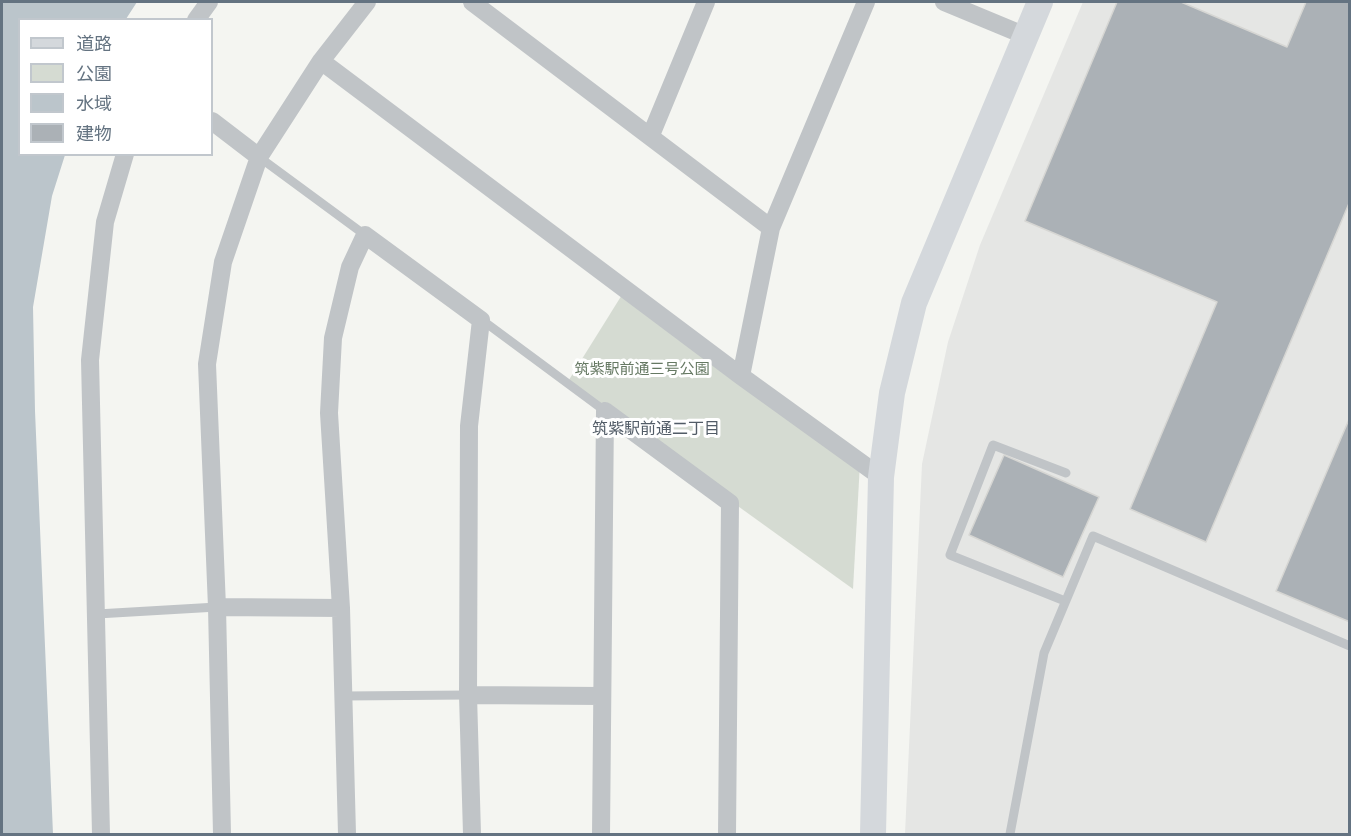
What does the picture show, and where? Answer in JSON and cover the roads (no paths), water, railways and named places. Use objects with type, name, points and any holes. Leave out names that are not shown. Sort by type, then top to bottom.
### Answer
[{"type":"street","points":[[197,18],[209,2]]},
{"type":"street","points":[[222,834],[217,607],[207,364],[223,262],[260,157],[321,61],[368,2]]},
{"type":"street","points":[[472,2],[651,135],[771,228]]},
{"type":"street","points":[[741,376],[771,228],[866,2]]},
{"type":"street","points":[[944,2],[1026,36]]},
{"type":"street","points":[[873,834],[881,477],[892,393],[914,303],[1040,2]]},
{"type":"street","points":[[651,135],[703,3]]},
{"type":"street","points":[[321,61],[741,376],[881,477]]},
{"type":"street","points":[[213,123],[260,157]]},
{"type":"street","points":[[102,834],[90,360],[105,222],[124,156]]},
{"type":"street","points":[[347,834],[341,608],[329,413],[333,338],[350,267],[365,235],[481,320],[470,426],[468,695],[472,834]]},
{"type":"street","points":[[601,834],[605,411]]},
{"type":"street","points":[[605,411],[730,503],[727,834]]},
{"type":"street","points":[[217,607],[341,608]]},
{"type":"street","points":[[468,695],[601,696]]},
{"type":"lane","points":[[260,157],[365,235]]},
{"type":"lane","points":[[481,320],[605,411]]},
{"type":"lane","points":[[1065,601],[950,555],[993,445],[1066,473]]},
{"type":"lane","points":[[1010,834],[1044,653],[1093,536],[1350,646]]},
{"type":"lane","points":[[97,614],[217,607]]},
{"type":"lane","points":[[344,696],[468,695]]},
{"type":"water","points":[[2,2],[137,2],[127,18],[18,18],[18,156],[65,156],[52,196],[33,307],[35,411],[53,834],[2,834]]},
{"type":"district","name":"筑紫駅前通二丁目","points":[[656,430]]},
{"type":"park label","name":"筑紫駅前通三号公園","points":[[642,370]]}]
